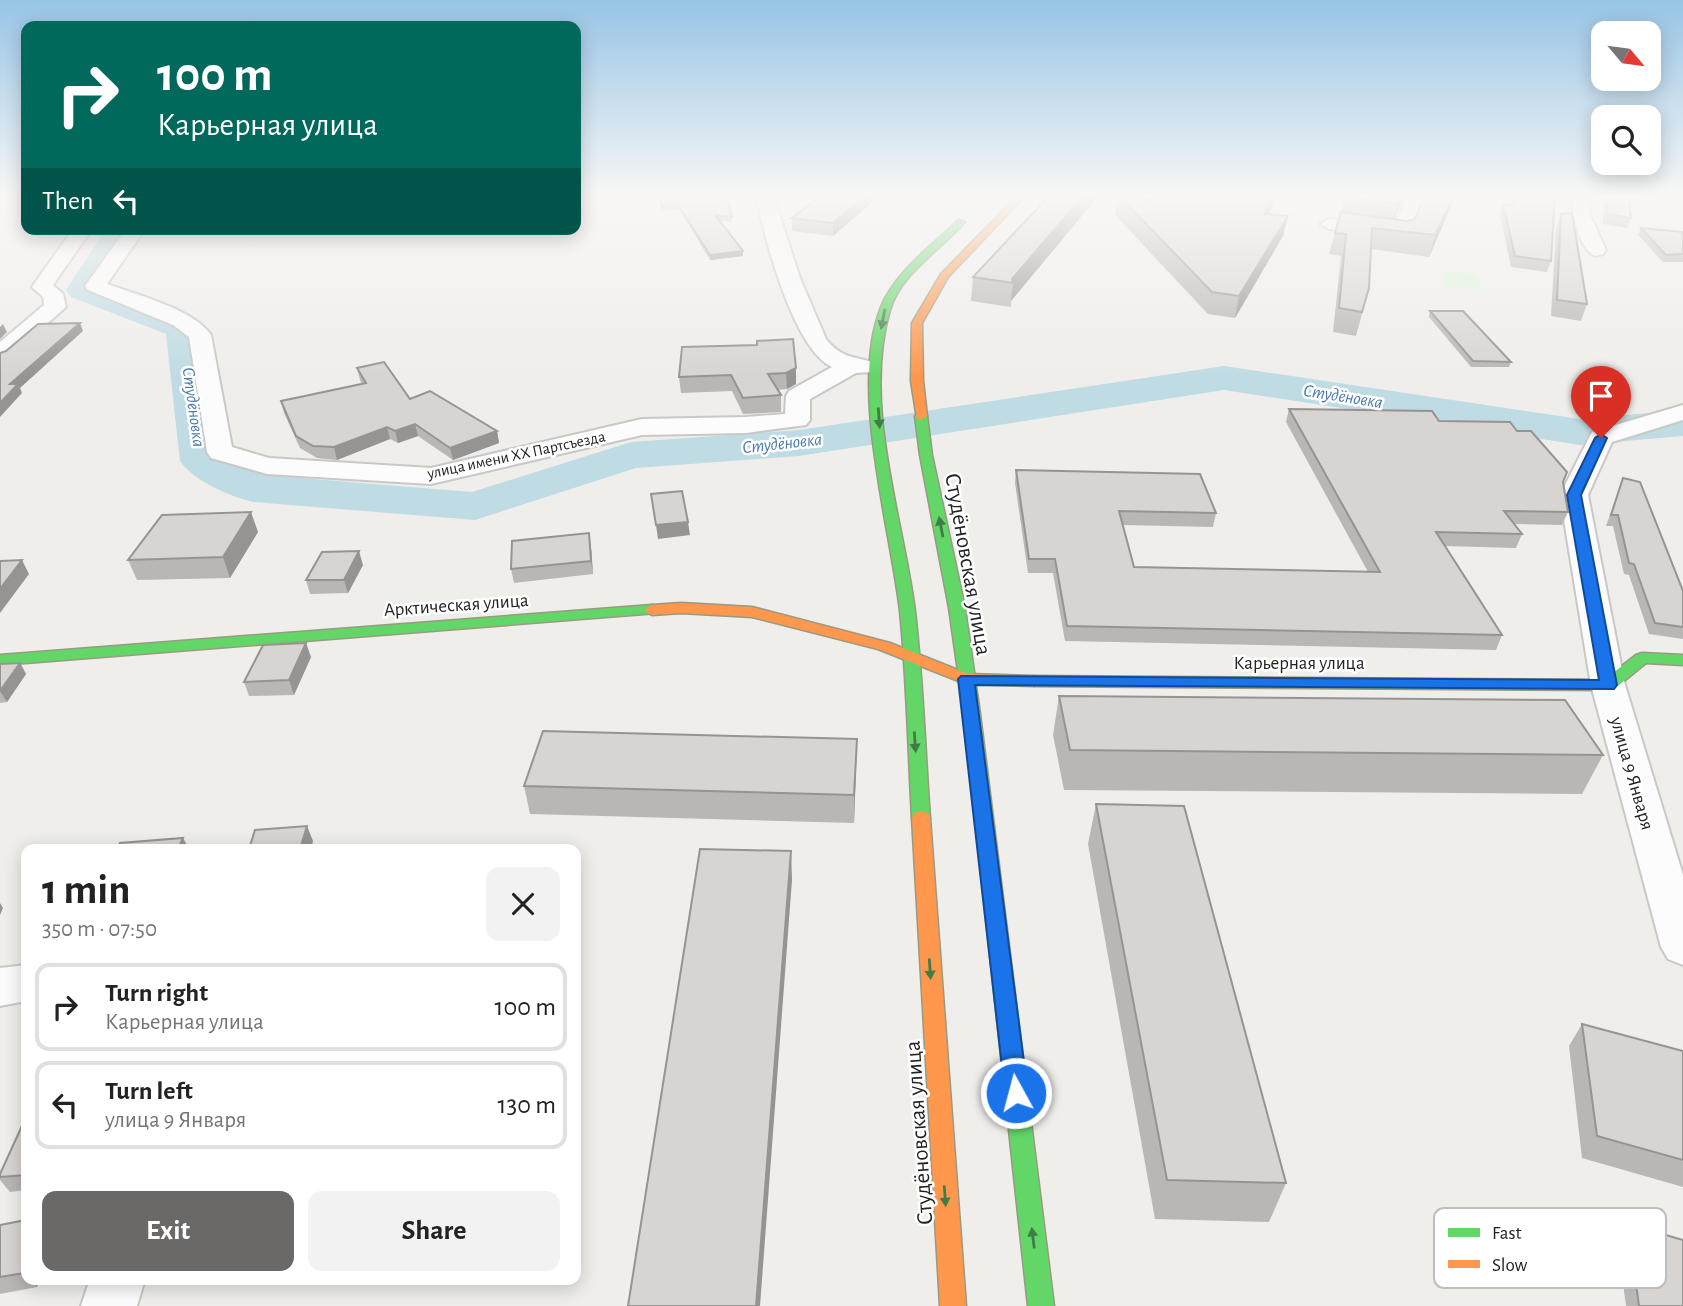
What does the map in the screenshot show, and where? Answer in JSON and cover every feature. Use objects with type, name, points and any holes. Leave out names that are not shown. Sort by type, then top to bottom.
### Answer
[{"type":"main road","points":[[876,374],[885,309],[895,290],[928,256]]},
{"type":"main road","name":"Студёновская улица","points":[[963,256],[944,276],[917,323],[917,380],[926,455],[957,608],[972,714],[1041,1306]]},
{"type":"main road","name":"Студёновская улица","points":[[876,374],[882,456],[907,610],[953,1306]]},
{"type":"main road","name":"Арктическая улица","points":[[0,660],[681,608],[752,612],[884,646],[909,658]]},
{"type":"main road","points":[[907,610],[935,626],[957,608]]},
{"type":"main road","name":"Карьерная улица","points":[[909,658],[966,679],[1608,685]]},
{"type":"main road","points":[[1608,685],[1642,658],[1683,660]]},
{"type":"main road","points":[[954,695],[972,714]]},
{"type":"main road","points":[[913,714],[930,702]]},
{"type":"street","points":[[0,353],[55,307],[52,295],[42,287],[64,256]]},
{"type":"street","name":"улица имени ХХ Партсъезда","points":[[117,256],[95,286],[181,320],[200,335],[220,452],[267,466],[431,476],[642,427],[746,425],[797,420],[798,396],[850,367]]},
{"type":"street","points":[[783,256],[815,340],[827,355],[850,367],[876,374]]},
{"type":"street","name":"улица 9 Января","points":[[1679,414],[1601,438],[1574,495],[1608,685],[1683,947]]},
{"type":"street","points":[[0,987],[21,984]]},
{"type":"street","points":[[109,1306],[116,1285]]},
{"type":"green space","points":[[1444,270],[1475,274],[1479,278],[1481,290],[1443,285]]},
{"type":"building","points":[[993,256],[1032,256],[1012,279],[1013,283],[973,277]]},
{"type":"building","points":[[1177,256],[1264,256],[1239,296],[1212,292]]},
{"type":"building","points":[[1344,256],[1371,256],[1369,288],[1362,312],[1339,308]]},
{"type":"building","points":[[1515,256],[1551,256],[1551,261]]},
{"type":"building","points":[[1559,256],[1579,256],[1587,304],[1557,300]]},
{"type":"building","points":[[1430,311],[1463,311],[1511,362],[1473,361]]},
{"type":"building","points":[[80,323],[10,384],[18,384],[0,403],[0,353],[38,324]]},
{"type":"building","points":[[793,339],[796,368],[786,373],[768,374],[781,395],[743,398],[731,375],[679,377],[682,347],[757,345],[757,341]]},
{"type":"building","points":[[384,362],[410,399],[430,391],[497,431],[450,448],[415,424],[395,431],[387,427],[334,447],[313,446],[296,436],[281,401],[366,383],[357,368]]},
{"type":"building","points":[[1289,409],[1432,411],[1439,421],[1510,422],[1517,431],[1531,431],[1567,472],[1563,482],[1568,512],[1504,511],[1522,534],[1436,532],[1502,635],[1067,626],[1055,559],[1029,559],[1016,470],[1200,474],[1216,513],[1119,511],[1134,567],[1380,572]]},
{"type":"building","points":[[1623,478],[1640,482],[1683,591],[1683,627],[1655,623],[1634,564],[1629,563],[1618,515],[1611,515]]},
{"type":"building","points":[[682,491],[688,522],[656,525],[651,494]]},
{"type":"building","points":[[251,512],[223,557],[128,560],[162,515]]},
{"type":"building","points":[[589,533],[591,561],[511,569],[512,541]]},
{"type":"building","points":[[359,551],[344,580],[306,580],[322,552]]},
{"type":"building","points":[[22,560],[0,589],[0,561]]},
{"type":"building","points":[[306,643],[289,680],[244,682],[263,645]]},
{"type":"building","points":[[20,663],[0,691],[0,664]]},
{"type":"building","points":[[1059,696],[1565,700],[1603,755],[1070,750]]},
{"type":"building","points":[[543,731],[857,739],[854,795],[524,786]]},
{"type":"building","points":[[1096,804],[1184,806],[1286,1183],[1167,1180]]},
{"type":"building","points":[[307,826],[302,844],[251,844],[255,830]]},
{"type":"building","points":[[183,838],[180,844],[120,843]]},
{"type":"building","points":[[700,849],[791,851],[756,1306],[628,1306]]},
{"type":"building","points":[[1582,1024],[1683,1051],[1683,1160],[1597,1136]]},
{"type":"building","points":[[21,1128],[21,1175],[0,1177]]},
{"type":"building","points":[[21,1221],[21,1274],[0,1277],[0,1225]]},
{"type":"building","points":[[1666,1235],[1683,1240],[1683,1306],[1639,1306],[1637,1288],[1666,1288]]},
{"type":"waterway","name":"Студёновка","points":[[105,256],[83,290],[184,328],[202,461],[253,488],[475,506],[631,455],[799,443],[1224,378],[1580,432],[1683,423]]},
{"type":"traffic: fast","points":[[921,818],[907,610],[882,459],[876,381],[878,344],[885,310],[898,287],[925,256]]},
{"type":"traffic: fast","points":[[921,416],[926,455],[957,608],[972,714],[1041,1306]]},
{"type":"traffic: fast","points":[[0,660],[652,610]]},
{"type":"traffic: fast","points":[[1034,681],[1608,685],[1642,658],[1683,660]]},
{"type":"traffic: slow","points":[[921,416],[917,381],[917,323],[944,276],[963,256]]},
{"type":"traffic: slow","points":[[652,610],[681,608],[752,612],[884,646],[966,679],[1034,681]]},
{"type":"traffic: slow","points":[[921,818],[953,1306]]},
{"type":"route","points":[[1016,1093],[966,679],[1608,685],[1574,495],[1601,438]]}]
